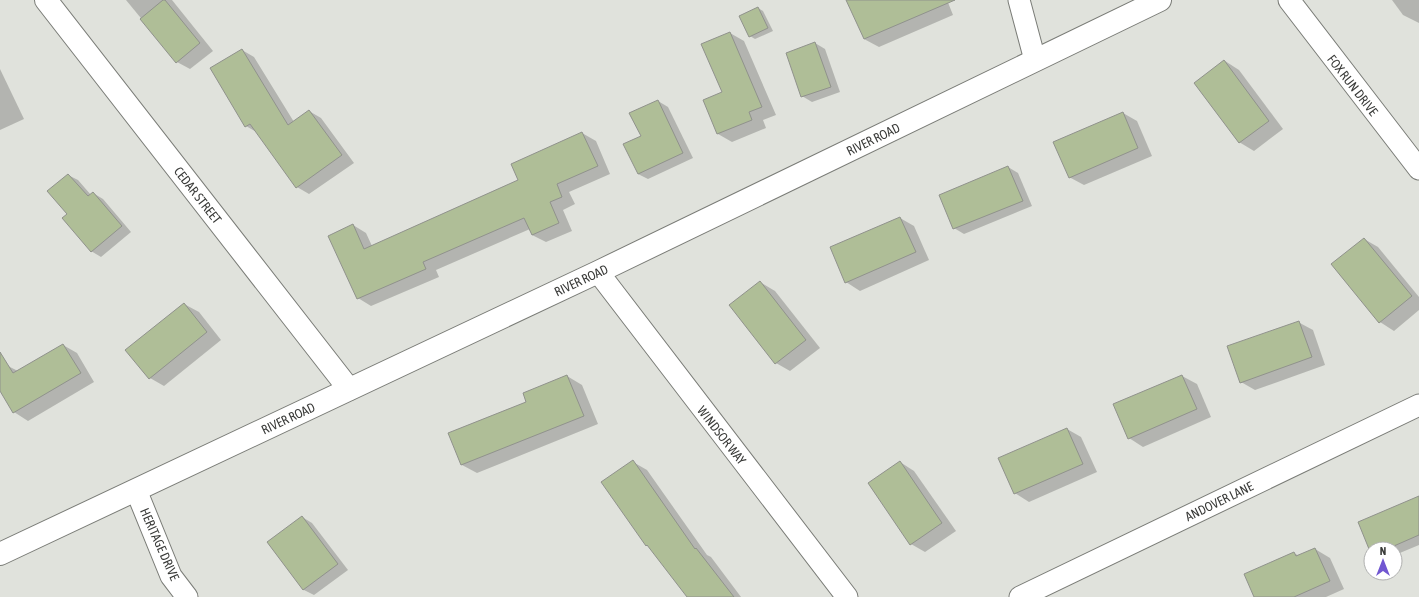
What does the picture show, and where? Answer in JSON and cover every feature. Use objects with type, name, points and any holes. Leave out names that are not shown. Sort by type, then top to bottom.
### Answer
[{"type":"street","name":"CEDAR STREET","points":[[46,0],[349,390]]},
{"type":"street","points":[[1019,0],[1035,60]]},
{"type":"street","name":"RIVER ROAD","points":[[0,554],[598,272],[1160,0]]},
{"type":"street","name":"FOX RUN DRIVE","points":[[1288,0],[1419,169]]},
{"type":"street","name":"WINDSOR WAY","points":[[598,272],[847,597]]},
{"type":"street","name":"ANDOVER LANE","points":[[1020,597],[1419,405]]},
{"type":"street","name":"HERITAGE DRIVE","points":[[136,490],[171,576],[187,597]]},
{"type":"building","points":[[163,0],[165,0],[200,43],[176,63],[140,19]]},
{"type":"building","points":[[846,0],[955,0],[864,39]]},
{"type":"building","points":[[758,7],[768,28],[749,37],[739,16]]},
{"type":"building","points":[[730,32],[762,107],[749,112],[752,120],[717,134],[703,100],[722,92],[701,44]]},
{"type":"building","points":[[815,42],[831,87],[801,97],[786,53]]},
{"type":"building","points":[[242,49],[288,125],[309,110],[342,155],[296,188],[250,124],[245,127],[210,68]]},
{"type":"building","points":[[1224,60],[1269,121],[1239,143],[1194,83]]},
{"type":"building","points":[[658,100],[683,153],[638,174],[623,144],[641,136],[629,113]]},
{"type":"building","points":[[1123,112],[1138,148],[1069,178],[1053,142]]},
{"type":"building","points":[[582,132],[598,166],[557,184],[562,197],[550,202],[559,223],[532,235],[524,218],[423,262],[426,269],[357,299],[328,236],[353,224],[364,249],[518,180],[511,164]]},
{"type":"building","points":[[1008,166],[1023,201],[953,229],[939,195]]},
{"type":"building","points":[[68,174],[88,196],[93,192],[122,226],[91,252],[62,218],[67,214],[47,191]]},
{"type":"building","points":[[900,217],[916,252],[845,283],[830,247]]},
{"type":"building","points":[[1364,238],[1412,296],[1379,323],[1331,264]]},
{"type":"building","points":[[760,281],[806,340],[775,364],[729,305]]},
{"type":"building","points":[[184,303],[207,332],[149,379],[125,350]]},
{"type":"building","points":[[1299,321],[1312,357],[1240,383],[1227,346]]},
{"type":"building","points":[[63,344],[81,373],[13,413],[0,391],[0,352],[13,373]]},
{"type":"building","points":[[567,375],[584,416],[461,465],[448,433],[526,402],[523,393]]},
{"type":"building","points":[[1182,375],[1197,409],[1128,439],[1113,404]]},
{"type":"building","points":[[1067,428],[1083,464],[1014,494],[998,458]]},
{"type":"building","points":[[633,460],[695,549],[696,548],[734,597],[687,597],[647,545],[646,546],[601,482]]},
{"type":"building","points":[[900,461],[942,523],[910,545],[868,483]]},
{"type":"building","points":[[1419,496],[1419,535],[1403,542],[1366,541],[1358,522]]},
{"type":"building","points":[[302,516],[338,564],[303,590],[267,542]]},
{"type":"building","points":[[1315,548],[1330,581],[1294,597],[1254,597],[1244,574],[1294,552],[1296,556]]}]
